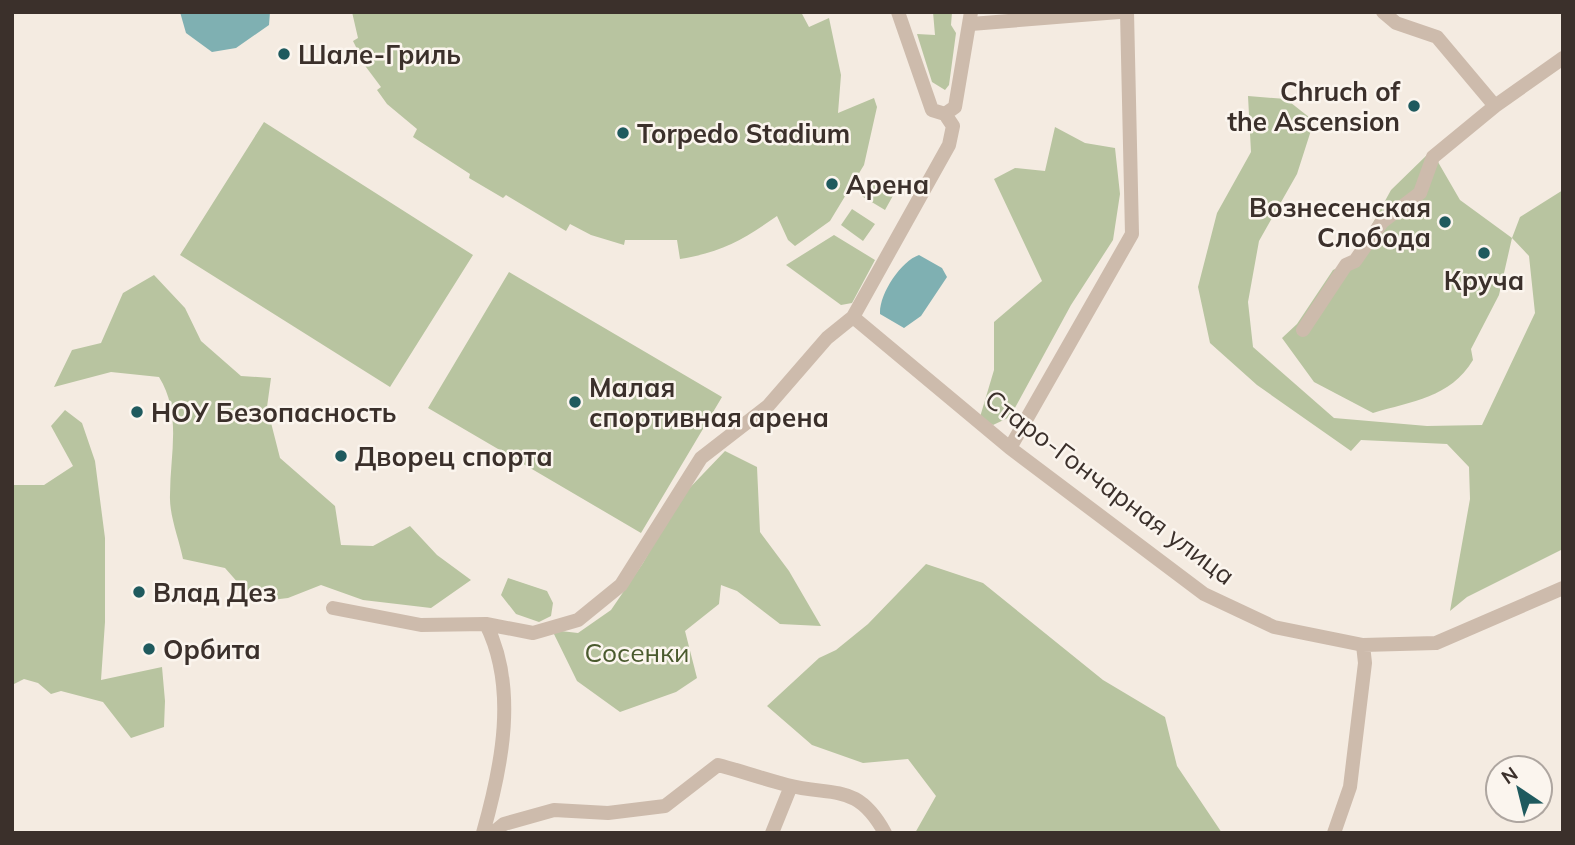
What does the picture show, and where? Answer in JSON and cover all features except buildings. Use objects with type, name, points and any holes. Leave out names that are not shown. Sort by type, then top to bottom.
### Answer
[{"type":"street","points":[[333,608],[421,625],[486,624],[533,633],[578,620],[621,585],[701,458],[768,405],[827,338],[853,317],[949,145],[953,126],[945,114],[932,110],[898,12]]},
{"type":"street","points":[[945,114],[955,107],[971,18],[1119,12]]},
{"type":"street","points":[[1010,448],[1132,234],[1127,12]]},
{"type":"street","points":[[1383,12],[1396,23],[1437,37],[1495,106]]},
{"type":"street","points":[[1303,330],[1346,265],[1355,261],[1382,222],[1420,193],[1433,157],[1495,106],[1563,58]]},
{"type":"street","name":"Старо-Гончарная улица","points":[[853,317],[1010,448],[1204,594],[1274,627],[1363,645],[1436,643],[1563,587]]},
{"type":"street","points":[[483,833],[499,779],[505,709],[496,643],[486,624]]},
{"type":"street","points":[[1334,833],[1350,788],[1365,663],[1363,645]]},
{"type":"street","points":[[493,833],[504,824],[554,810],[608,813],[665,806],[718,765],[791,786],[841,791],[873,810],[885,833]]},
{"type":"street","points":[[772,833],[791,786]]},
{"type":"green space","name":"Torpedo Stadium","points":[[352,12],[801,12],[809,27],[829,18],[841,75],[838,113],[874,98],[877,107],[864,165],[830,221],[795,246],[788,240],[777,216],[732,244],[680,259],[677,240],[625,240],[624,245],[591,235],[570,224],[566,231],[506,195],[503,198],[469,178],[470,174],[413,137],[417,129],[387,104],[377,90],[381,87],[366,67],[353,41],[358,38]]},
{"type":"green space","points":[[933,12],[952,12],[951,25],[956,33],[949,85],[945,90],[932,82],[917,34],[935,35]]},
{"type":"green space","points":[[1248,96],[1286,99],[1314,121],[1297,174],[1259,241],[1248,302],[1253,347],[1334,418],[1427,426],[1482,425],[1535,313],[1529,256],[1512,238],[1520,217],[1563,190],[1563,549],[1467,597],[1450,611],[1470,499],[1469,467],[1447,444],[1361,440],[1351,451],[1257,385],[1210,343],[1198,287],[1217,213],[1251,152]]},
{"type":"green space","points":[[264,122],[473,255],[390,387],[180,255]]},
{"type":"green space","points":[[1055,127],[1085,143],[1115,148],[1120,194],[1113,240],[1071,305],[1010,417],[993,425],[980,417],[994,370],[994,322],[1042,281],[994,179],[1015,168],[1045,171]]},
{"type":"green space","points":[[1429,153],[1438,162],[1460,200],[1512,238],[1499,295],[1471,349],[1473,360],[1453,383],[1429,396],[1373,413],[1314,382],[1282,338],[1297,324],[1333,270],[1352,261],[1391,190]]},
{"type":"green space","points":[[871,178],[895,192],[885,210],[860,195]]},
{"type":"green space","points":[[852,209],[875,224],[863,241],[841,225]]},
{"type":"green space","points":[[834,235],[875,260],[852,303],[841,305],[786,265]]},
{"type":"green space","name":"Малая спортивная арена","points":[[509,272],[722,397],[641,533],[428,408]]},
{"type":"green space","points":[[154,275],[185,308],[201,341],[241,376],[271,378],[267,407],[280,458],[335,506],[341,545],[373,546],[410,526],[437,555],[471,580],[431,608],[363,600],[321,585],[288,598],[255,602],[225,568],[183,559],[170,503],[173,420],[166,391],[159,377],[111,372],[54,387],[72,350],[101,343],[123,293]]},
{"type":"green space","points":[[65,410],[82,423],[95,461],[105,538],[105,622],[101,680],[162,667],[164,727],[131,738],[103,702],[61,691],[51,694],[38,683],[24,679],[12,685],[12,485],[44,485],[73,466],[51,426]]},
{"type":"green space","name":"Сосенки","points":[[725,451],[757,467],[760,532],[789,571],[821,626],[780,624],[737,591],[721,585],[719,604],[685,631],[697,678],[676,692],[620,712],[577,681],[552,630],[578,633],[611,610],[643,563],[680,498]]},
{"type":"green space","points":[[926,564],[983,583],[1103,680],[1165,717],[1177,766],[1222,833],[915,833],[936,796],[908,759],[863,763],[812,745],[767,706],[819,658],[836,650],[868,624]]},
{"type":"green space","points":[[508,578],[547,591],[553,603],[551,616],[539,622],[516,614],[501,595]]},
{"type":"water","points":[[180,12],[270,12],[269,25],[236,48],[212,52],[186,33]]},
{"type":"water","points":[[919,255],[942,268],[947,277],[921,316],[904,328],[880,314],[881,306],[892,279],[905,264]]},
{"type":"place","name":"Шале-Гриль","points":[[284,54]]},
{"type":"place","name":"Chruch of the Ascension","points":[[1414,106]]},
{"type":"place","name":"Torpedo Stadium","points":[[623,133]]},
{"type":"place","name":"Арена","points":[[832,184]]},
{"type":"place","name":"Вознесенская Слобода","points":[[1445,222]]},
{"type":"place","name":"Круча","points":[[1484,253]]},
{"type":"place","name":"Малая спортивная арена","points":[[575,402]]},
{"type":"place","name":"НОУ Безопасность","points":[[137,412]]},
{"type":"place","name":"Дворец спорта","points":[[341,456]]},
{"type":"place","name":"Влад Дез","points":[[139,592]]},
{"type":"place","name":"Орбита","points":[[149,649]]}]
